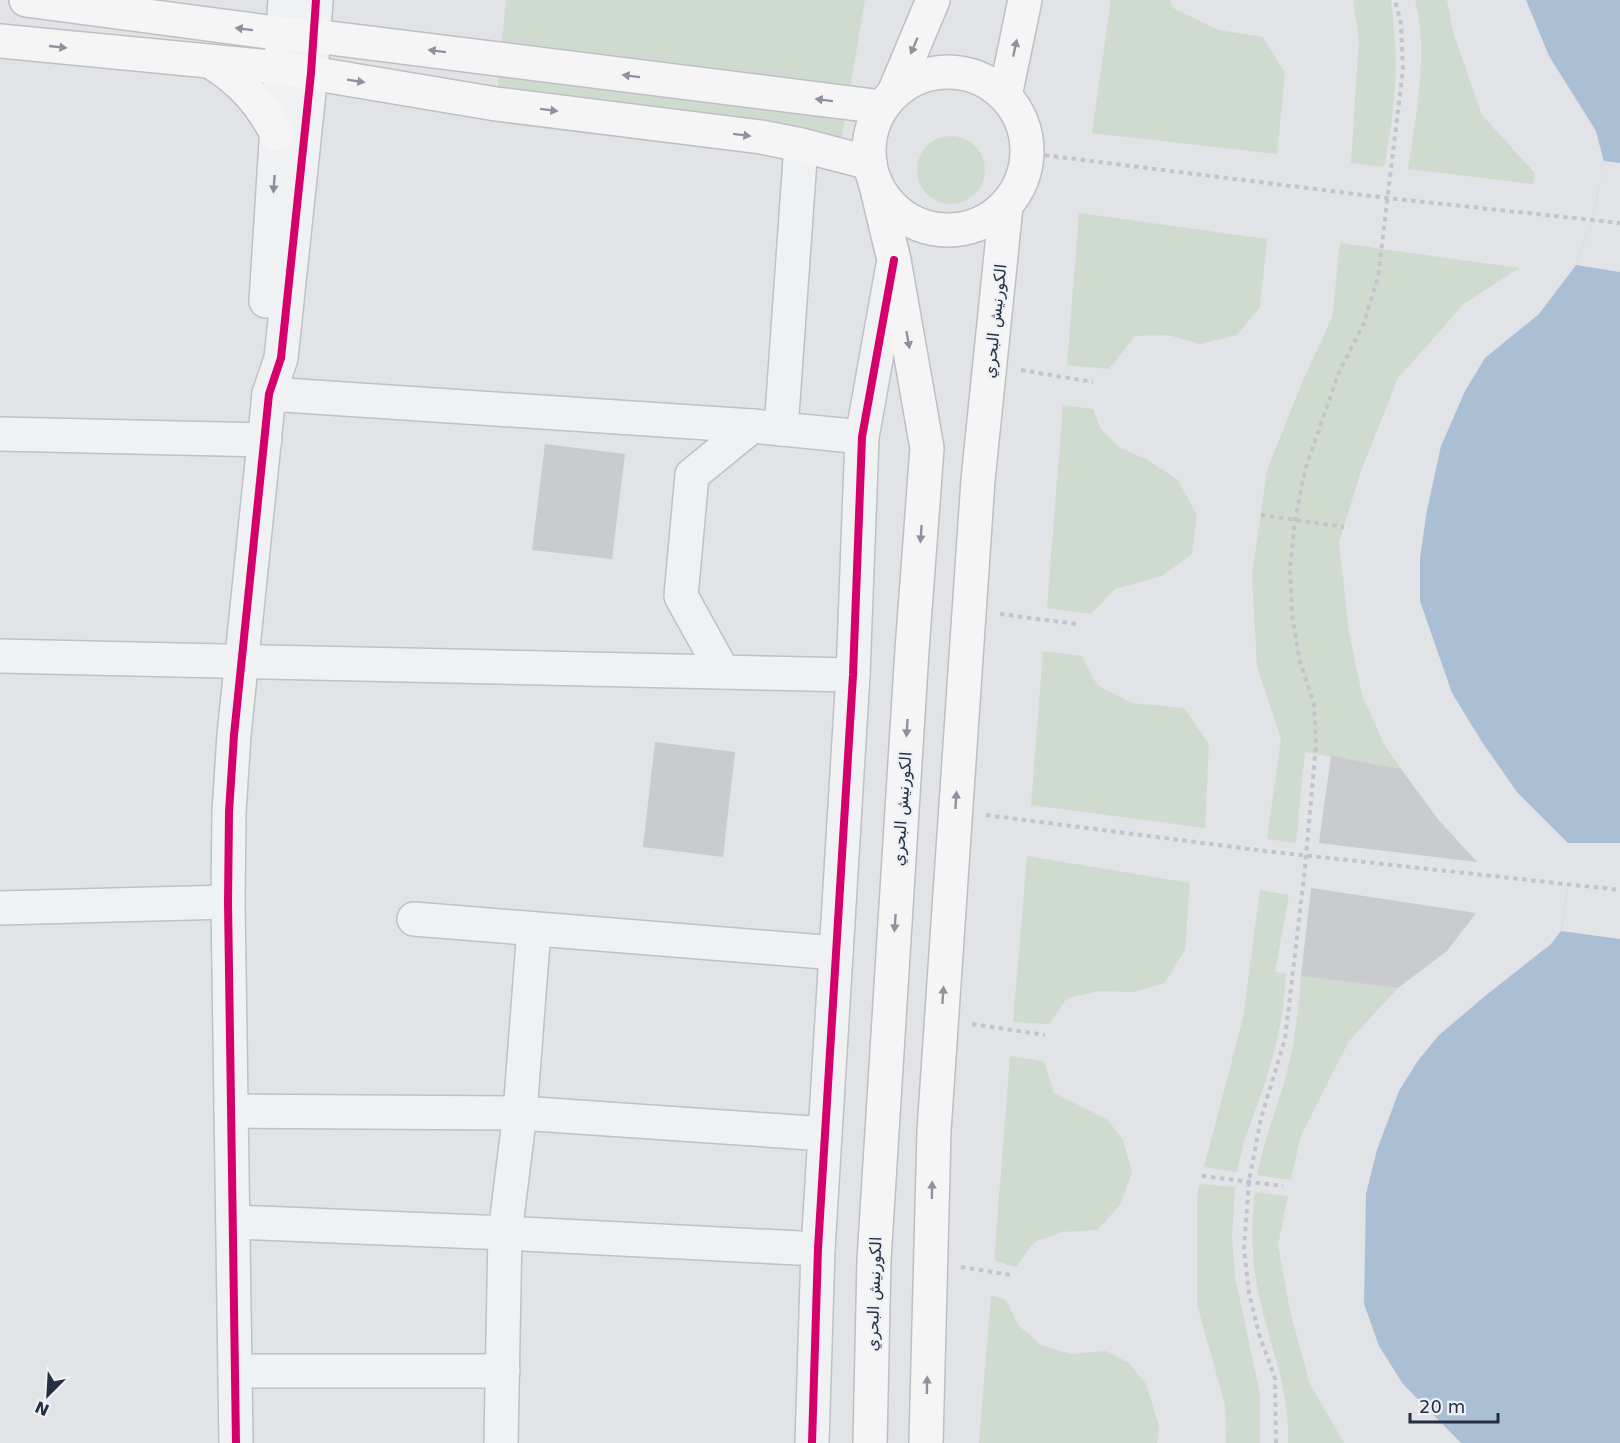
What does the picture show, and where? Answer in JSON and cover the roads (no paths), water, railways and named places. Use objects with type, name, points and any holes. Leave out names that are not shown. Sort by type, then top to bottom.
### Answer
[{"type":"main road","points":[[26,0],[673,81],[888,100],[915,79],[938,73],[962,73],[985,81],[1005,96],[1017,113],[1025,132],[1027,153],[1025,172],[1006,206],[991,218],[973,226],[953,230],[934,229],[915,222],[898,212],[884,198],[873,172],[869,143],[874,124],[888,100],[933,0]]},
{"type":"main road","points":[[1005,96],[1025,0]]},
{"type":"main road","points":[[0,41],[296,71],[496,104],[668,125],[801,145],[873,172]]},
{"type":"main road","points":[[211,62],[243,85],[268,116],[277,134]]},
{"type":"main road","points":[[668,125],[673,81]]},
{"type":"main road","name":"الكورنيش البحري","points":[[870,1443],[874,1260],[912,650],[927,448],[894,260],[873,172]]},
{"type":"main road","name":"الكورنيش البحري","points":[[926,1443],[934,1131],[941,1019],[978,480],[1006,206]]},
{"type":"street","points":[[285,0],[299,35]]},
{"type":"street","points":[[236,1443],[228,902],[229,812],[241,661],[269,394],[281,358],[299,35],[316,0]]},
{"type":"street","points":[[269,394],[263,377],[262,358],[277,134],[296,71]]},
{"type":"street","points":[[766,428],[801,145]]},
{"type":"street","points":[[812,1443],[818,1249],[853,675],[862,437],[894,260]]},
{"type":"street","points":[[269,394],[766,428],[862,437]]},
{"type":"street","points":[[723,672],[681,596],[692,475],[766,428]]},
{"type":"street","points":[[0,434],[265,440]]},
{"type":"street","points":[[0,656],[853,675]]},
{"type":"street","points":[[0,908],[228,902]]},
{"type":"street","points":[[414,920],[836,953]]},
{"type":"street","points":[[501,1443],[506,1233],[520,1113],[534,929]]},
{"type":"street","points":[[231,1111],[520,1113],[825,1134]]},
{"type":"street","points":[[233,1222],[818,1249]]},
{"type":"street","points":[[235,1371],[503,1371]]},
{"type":"water","points":[[1526,0],[1620,0],[1620,1443],[1461,1443],[1403,1384],[1379,1346],[1364,1304],[1366,1194],[1377,1150],[1399,1091],[1417,1062],[1438,1036],[1551,944],[1561,931],[1568,886],[1568,843],[1517,792],[1482,742],[1452,693],[1420,601],[1420,558],[1427,510],[1441,446],[1465,391],[1485,358],[1539,314],[1576,265],[1592,221],[1604,162],[1596,131],[1549,56]]}]
